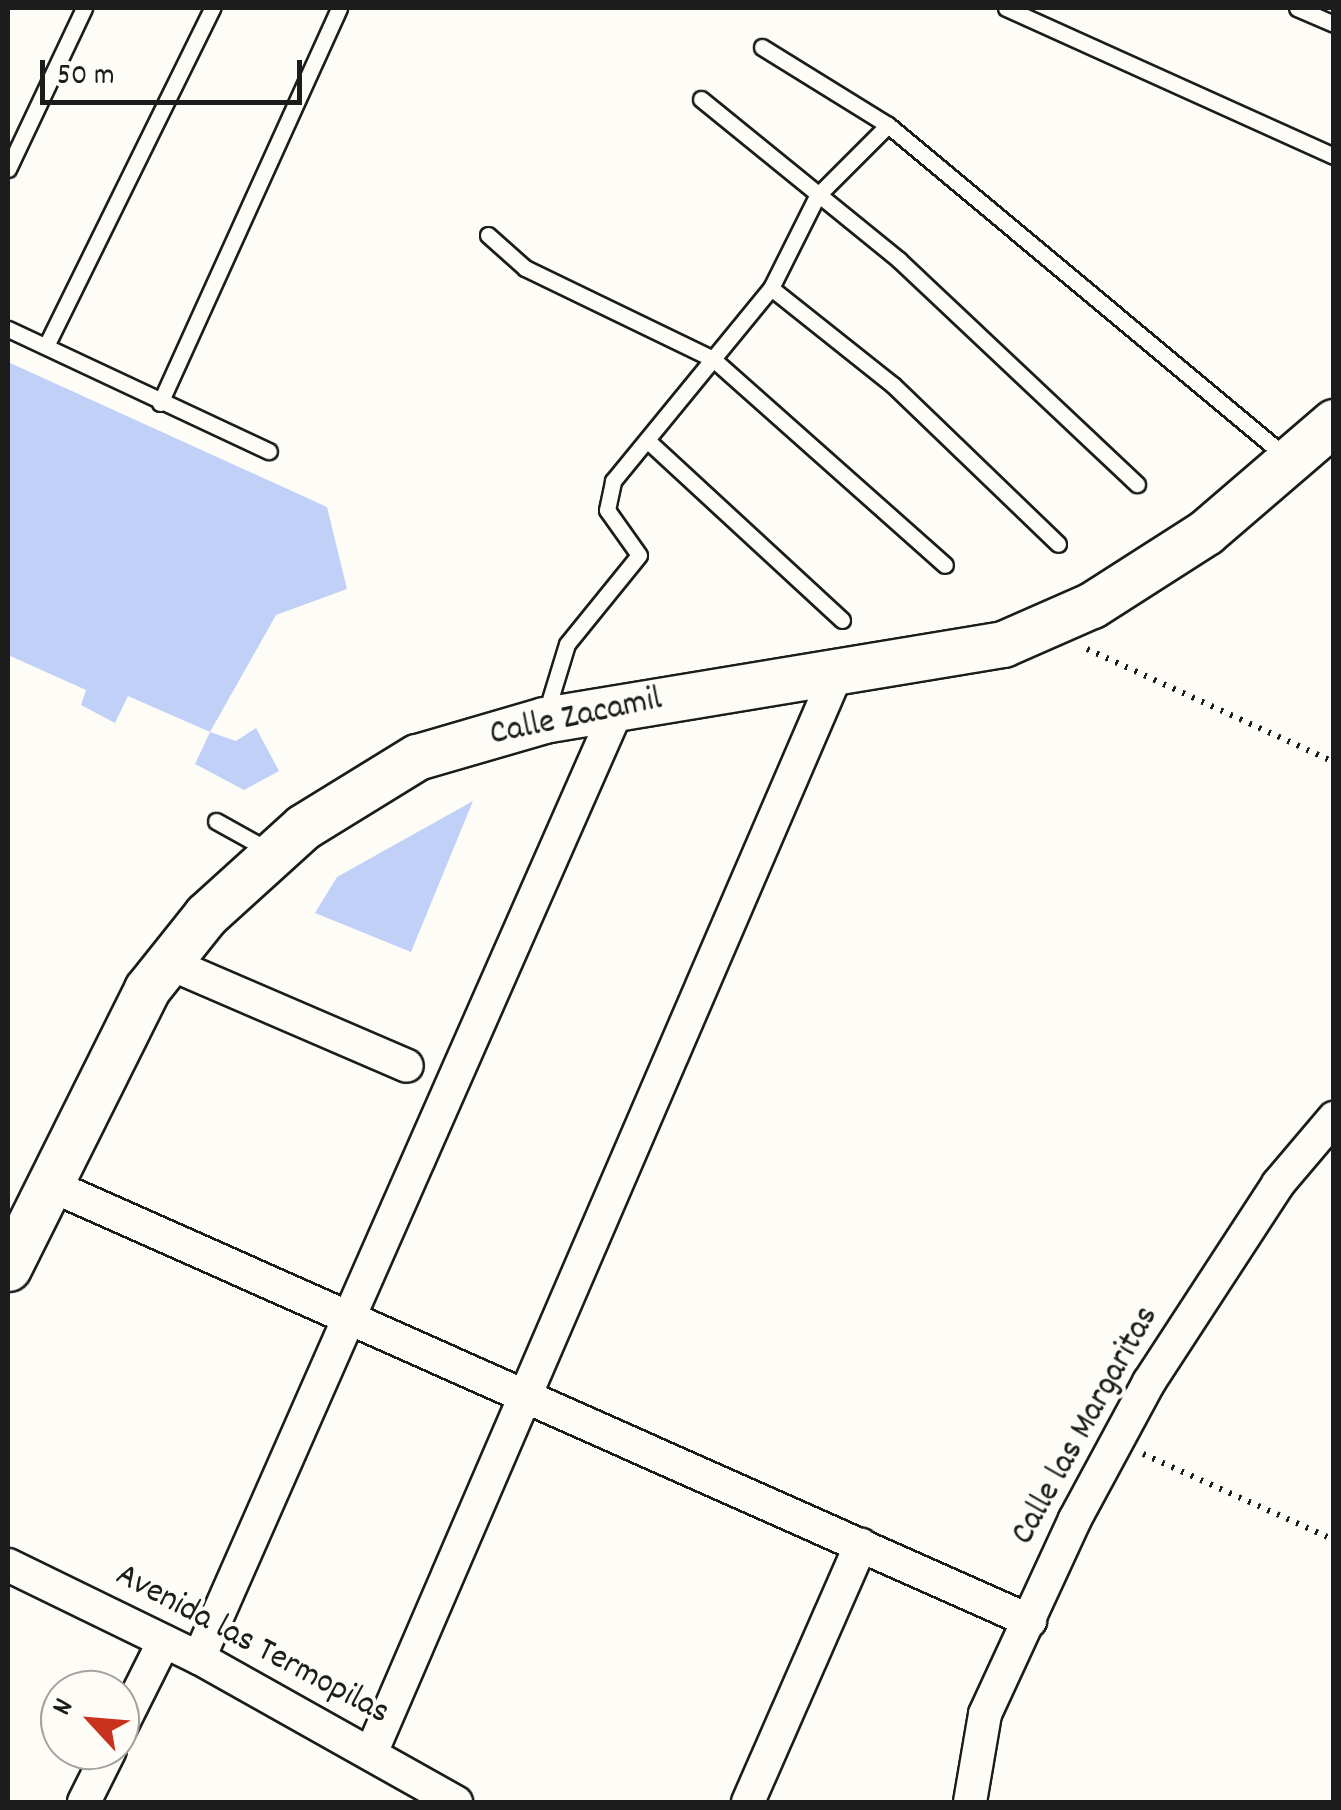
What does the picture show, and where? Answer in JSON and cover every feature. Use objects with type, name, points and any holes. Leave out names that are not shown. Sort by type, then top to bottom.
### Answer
[{"type":"street","name":"Calle Zacamil","points":[[8,1268],[166,962],[270,851],[417,757],[620,702],[838,673],[1003,644],[1040,628],[1206,532],[1334,422]]},
{"type":"street","points":[[372,1751],[838,673]]},
{"type":"street","points":[[200,1658],[345,1316],[620,702]]},
{"type":"street","points":[[166,962],[408,1066]]},
{"type":"street","name":"Calle las Margaritas","points":[[970,1802],[985,1714],[1119,1443],[1278,1184],[1334,1118]]},
{"type":"street","points":[[48,1184],[1030,1620]]},
{"type":"street","points":[[748,1802],[861,1545]]},
{"type":"street","name":"Avenida las Termopilas","points":[[8,1565],[200,1658],[372,1751],[456,1802]]},
{"type":"street","points":[[140,1689],[164,1641]]},
{"type":"street","points":[[84,1802],[100,1770]]},
{"type":"lane","points":[[8,168],[84,8]]},
{"type":"lane","points":[[46,346],[212,8]]},
{"type":"lane","points":[[160,403],[339,8]]},
{"type":"lane","points":[[1006,8],[1334,156]]},
{"type":"lane","points":[[1296,8],[1334,24]]},
{"type":"lane","points":[[762,47],[888,125],[1292,462]]},
{"type":"lane","points":[[702,99],[818,196],[1137,484]]},
{"type":"lane","points":[[544,720],[567,644],[639,555],[606,496],[772,288],[818,196],[888,125]]},
{"type":"lane","points":[[488,236],[525,268],[713,359],[945,565]]},
{"type":"lane","points":[[772,288],[894,385],[1058,544]]},
{"type":"lane","points":[[8,329],[270,452]]},
{"type":"lane","points":[[648,440],[842,620]]},
{"type":"lane","points":[[216,821],[270,851]]},
{"type":"path","points":[[1040,628],[1334,762]]},
{"type":"path","points":[[1119,1443],[1334,1540]]},
{"type":"building","points":[[8,362],[327,507],[347,589],[276,615],[210,732],[128,696],[115,723],[81,705],[86,690],[8,655]]},
{"type":"building","points":[[256,728],[279,771],[244,790],[195,764],[210,732],[236,741]]},
{"type":"building","points":[[473,801],[411,952],[315,913],[337,877]]}]
